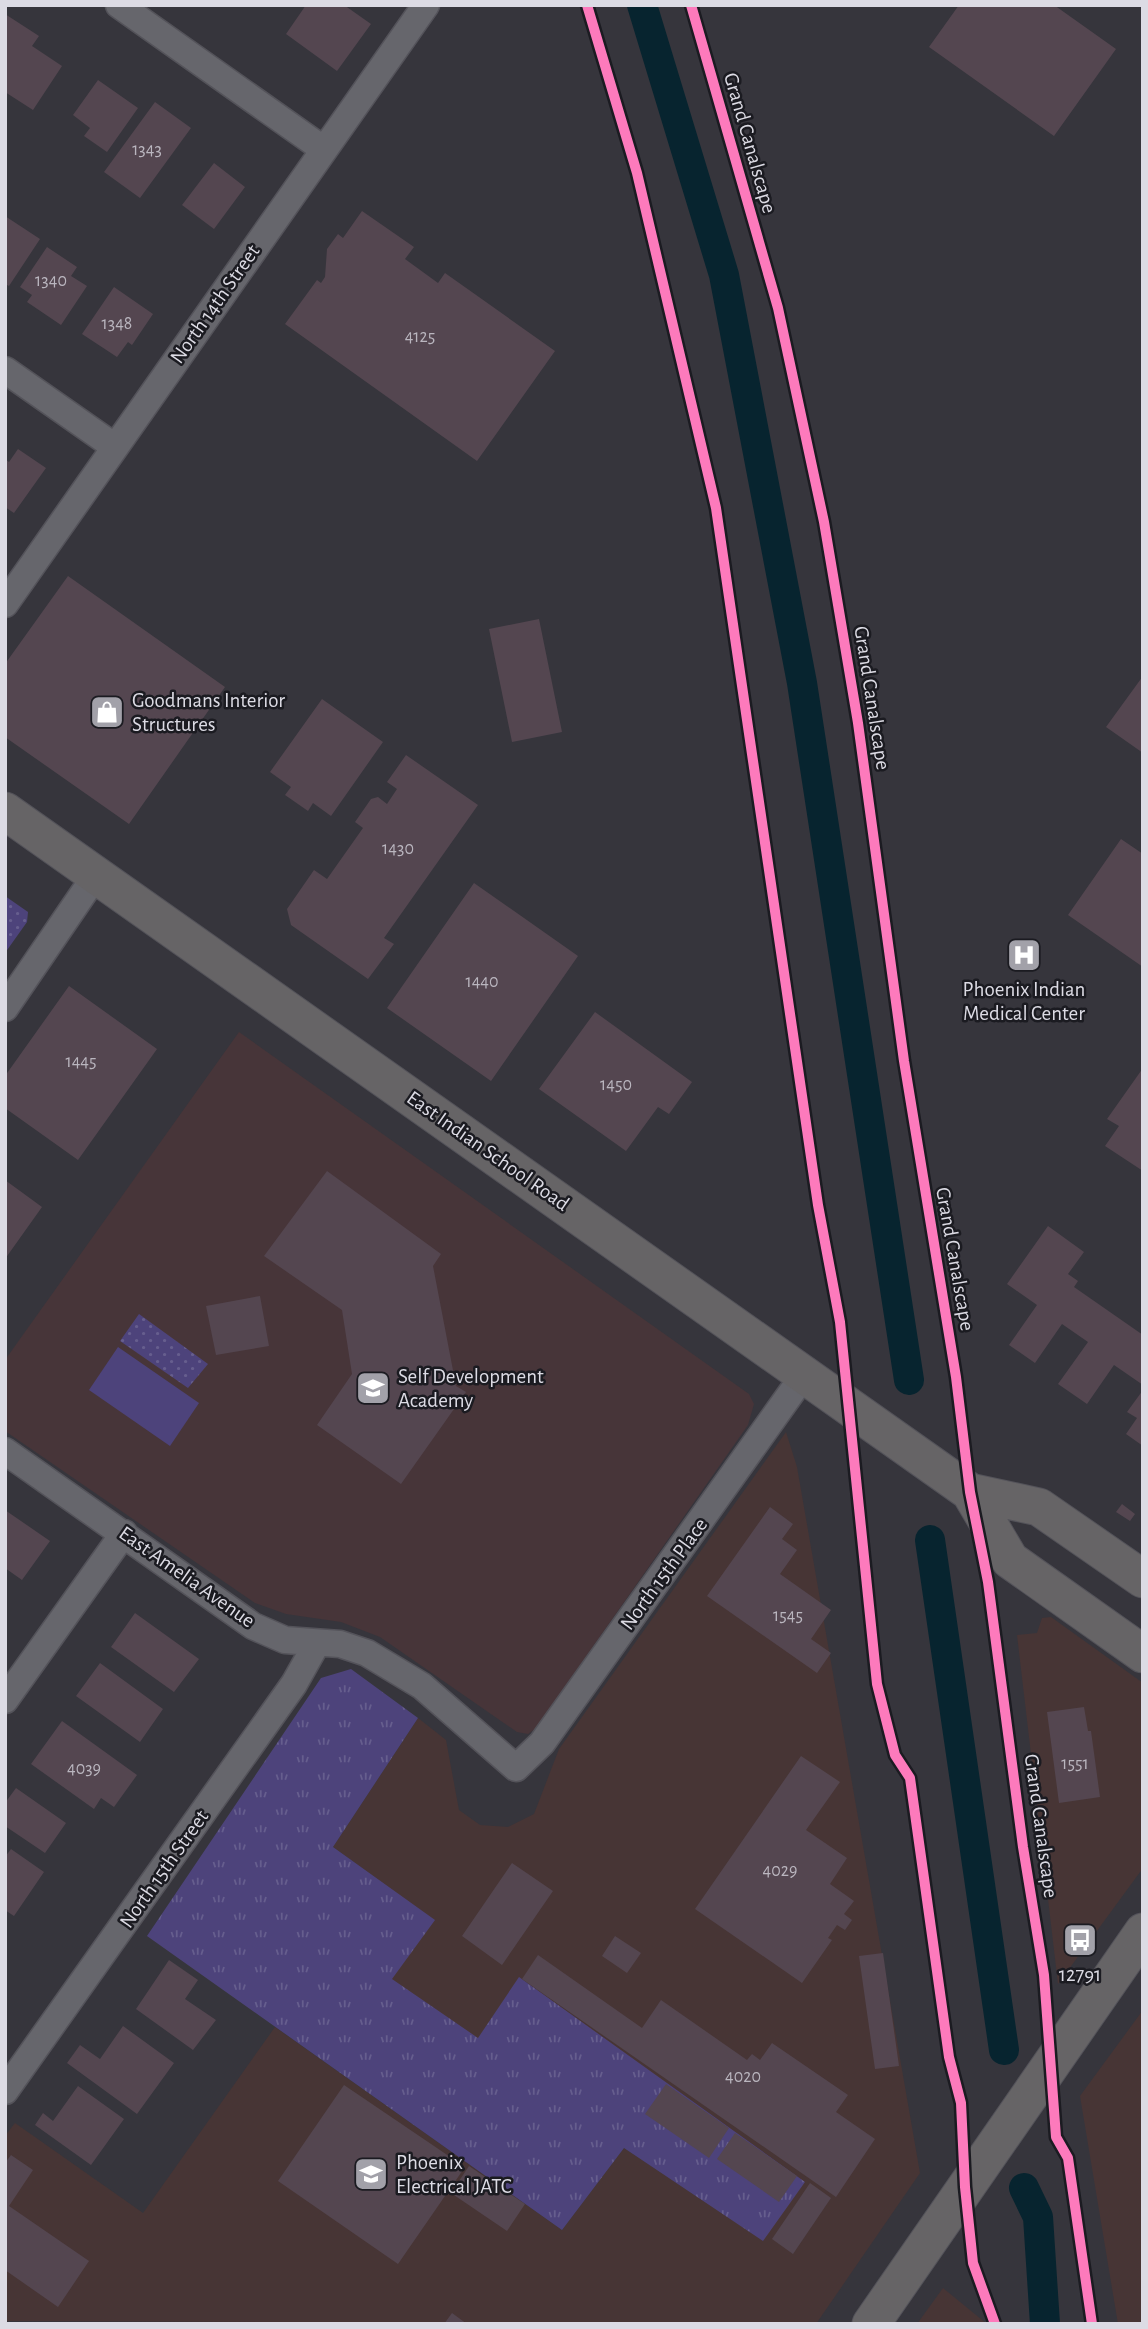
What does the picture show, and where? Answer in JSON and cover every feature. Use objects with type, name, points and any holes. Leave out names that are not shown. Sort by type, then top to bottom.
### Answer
[{"type":"main road","name":"East Indian School Road","points":[[5,811],[970,1492],[1040,1507],[1143,1578]]},
{"type":"main road","name":"East Indian School Road","points":[[970,1492],[1010,1560],[1143,1654]]},
{"type":"main road","points":[[871,2324],[1143,1932]]},
{"type":"street","points":[[119,5],[323,149]]},
{"type":"street","name":"North 14th Street","points":[[5,604],[426,5]]},
{"type":"street","points":[[5,370],[115,447]]},
{"type":"street","points":[[5,1008],[96,875]]},
{"type":"street","name":"North 15th Place","points":[[516,1768],[542,1743],[804,1375]]},
{"type":"street","name":"East Amelia Avenue","points":[[5,1451],[253,1626],[285,1640],[340,1644],[367,1653],[422,1686],[516,1768]]},
{"type":"street","points":[[5,1700],[124,1533]]},
{"type":"street","name":"North 15th Street","points":[[5,2091],[294,1684],[317,1643]]},
{"type":"shaded area","name":"Self Development Academy","points":[[239,1032],[749,1394],[754,1404],[748,1425],[536,1728],[528,1734],[517,1732],[380,1637],[341,1622],[286,1614],[255,1603],[5,1431],[5,1360]]},
{"type":"shaded area","points":[[786,1432],[797,1467],[920,2173],[816,2324],[5,2321],[5,2136],[15,2123],[143,2213],[275,2027],[562,2230],[624,2148],[764,2241],[519,1978],[478,2039],[391,1979],[434,1920],[333,1847],[418,1718],[446,1740],[459,1810],[480,1825],[508,1827],[534,1814],[559,1749]]},
{"type":"shaded area","points":[[1051,1617],[1143,1683],[1143,1868],[1058,1984],[1017,1635],[1037,1633],[1042,1618]]},
{"type":"shaded area","points":[[1143,2010],[1143,2324],[1118,2324],[1080,2096]]},
{"type":"shaded area","points":[[943,2288],[987,2324],[917,2324]]},
{"type":"green space","points":[[5,896],[28,912],[27,922],[5,953]]},
{"type":"green space","points":[[139,1314],[208,1364],[188,1388],[120,1341]]},
{"type":"green space","points":[[118,1347],[199,1403],[170,1446],[89,1390]]},
{"type":"green space","points":[[351,1669],[418,1718],[333,1847],[435,1920],[392,1979],[478,2038],[519,1977],[805,2182],[763,2241],[624,2148],[562,2230],[147,1936],[321,1678]]},
{"type":"building","points":[[306,5],[344,5],[371,24],[337,71],[286,34]]},
{"type":"building","points":[[959,5],[1054,5],[1116,49],[1054,136],[929,47]]},
{"type":"building","points":[[5,14],[39,36],[32,46],[62,66],[33,110],[5,92]]},
{"type":"building","points":[[98,80],[138,108],[107,152],[84,136],[90,128],[73,115]]},
{"type":"building","points":[[155,102],[191,128],[140,198],[104,172]]},
{"type":"building","points":[[214,163],[245,187],[214,229],[182,205]]},
{"type":"building","points":[[362,211],[414,247],[405,259],[438,283],[445,273],[555,351],[477,461],[285,324],[317,280],[321,283],[325,277],[327,249],[338,234],[343,238]]},
{"type":"building","points":[[5,216],[40,239],[9,286],[5,284]]},
{"type":"building","points":[[47,247],[77,267],[71,276],[87,286],[61,325],[27,302],[32,295],[20,287]]},
{"type":"building","points":[[114,287],[153,314],[132,345],[128,342],[117,357],[82,334]]},
{"type":"building","points":[[18,449],[46,468],[14,513],[5,507],[5,459],[9,462]]},
{"type":"building","name":"Goodmans Interior Structures","points":[[68,576],[225,687],[129,824],[5,737],[5,664]]},
{"type":"building","points":[[539,619],[562,732],[512,742],[489,629]]},
{"type":"building","points":[[1143,676],[1143,753],[1106,727]]},
{"type":"building","points":[[322,699],[383,742],[331,816],[313,803],[308,811],[285,795],[291,787],[270,772]]},
{"type":"building","points":[[406,755],[478,805],[384,938],[394,944],[368,979],[291,925],[287,909],[314,870],[327,879],[363,828],[355,822],[371,799],[378,797],[387,804],[397,789],[387,782]]},
{"type":"building","points":[[1121,839],[1143,854],[1143,967],[1068,915]]},
{"type":"building","points":[[474,883],[578,956],[491,1081],[387,1008]]},
{"type":"building","points":[[69,986],[157,1049],[78,1160],[5,1108],[5,1076]]},
{"type":"building","points":[[595,1012],[692,1082],[669,1114],[658,1107],[626,1151],[539,1089]]},
{"type":"building","points":[[1143,1068],[1143,1171],[1105,1146],[1119,1126],[1107,1119]]},
{"type":"building","points":[[327,1171],[441,1254],[433,1266],[456,1386],[466,1392],[401,1484],[317,1425],[352,1374],[342,1310],[264,1256]]},
{"type":"building","points":[[5,1180],[42,1207],[5,1259]]},
{"type":"building","points":[[1048,1226],[1084,1252],[1068,1274],[1078,1281],[1074,1287],[1143,1335],[1143,1385],[1114,1365],[1087,1404],[1058,1384],[1088,1342],[1062,1324],[1035,1363],[1009,1345],[1037,1305],[1007,1284]]},
{"type":"building","points":[[260,1296],[269,1346],[216,1355],[206,1306]]},
{"type":"building","points":[[1143,1390],[1143,1446],[1126,1434],[1137,1418],[1127,1412]]},
{"type":"building","points":[[1122,1504],[1135,1514],[1130,1521],[1116,1512]]},
{"type":"building","points":[[770,1507],[793,1524],[782,1539],[797,1550],[780,1574],[831,1610],[811,1639],[831,1653],[817,1673],[707,1596]]},
{"type":"building","points":[[5,1510],[50,1541],[22,1580],[5,1568]]},
{"type":"building","points":[[135,1613],[199,1659],[174,1692],[111,1647]]},
{"type":"building","points":[[100,1663],[163,1709],[140,1742],[76,1696]]},
{"type":"building","points":[[1084,1707],[1088,1731],[1091,1731],[1100,1797],[1059,1803],[1047,1712]]},
{"type":"building","points":[[62,1721],[137,1775],[114,1807],[101,1798],[94,1809],[31,1764]]},
{"type":"building","points":[[801,1756],[840,1782],[806,1830],[847,1858],[830,1884],[854,1901],[844,1914],[852,1920],[845,1930],[837,1925],[828,1938],[832,1940],[802,1983],[695,1909]]},
{"type":"building","points":[[16,1788],[66,1823],[45,1853],[5,1826],[5,1803]]},
{"type":"building","points":[[11,1849],[44,1872],[14,1916],[5,1910],[5,1857]]},
{"type":"building","points":[[512,1863],[553,1891],[502,1965],[462,1936]]},
{"type":"building","points":[[615,1936],[641,1953],[627,1973],[602,1956]]},
{"type":"building","points":[[883,1953],[899,2066],[875,2069],[859,1956]]},
{"type":"building","points":[[538,1955],[642,2028],[661,2000],[747,2060],[752,2054],[760,2060],[772,2043],[848,2095],[836,2112],[875,2139],[836,2197],[522,1979]]},
{"type":"building","points":[[169,1960],[198,1980],[185,1999],[216,2020],[193,2050],[136,2009]]},
{"type":"building","points":[[123,2026],[174,2063],[137,2114],[67,2063],[80,2045],[100,2059]]},
{"type":"building","points":[[666,2084],[729,2128],[709,2158],[645,2114]]},
{"type":"building","name":"Phoenix Electrical JATC","points":[[344,2085],[465,2167],[398,2264],[278,2181]]},
{"type":"building","points":[[78,2086],[124,2119],[91,2165],[35,2125],[43,2113],[53,2121]]},
{"type":"building","points":[[735,2133],[797,2176],[779,2202],[717,2159]]},
{"type":"building","points":[[11,2155],[33,2170],[9,2206],[89,2261],[58,2307],[5,2270],[5,2163]]},
{"type":"building","points":[[469,2166],[525,2204],[507,2231],[451,2193]]},
{"type":"building","points":[[810,2183],[831,2198],[793,2254],[772,2239]]},
{"type":"building","points":[[452,2313],[467,2324],[444,2324]]},
{"type":"waterway","points":[[642,5],[724,275],[802,683],[909,1380]]},
{"type":"waterway","points":[[930,1540],[1004,2050]]},
{"type":"waterway","points":[[1024,2188],[1038,2217],[1045,2324]]},
{"type":"cycle path","points":[[587,5],[637,173],[716,508],[818,1205],[840,1322],[877,1684],[895,1755],[910,1778],[949,2057],[961,2103],[965,2187],[973,2263],[995,2324]]},
{"type":"cycle path","name":"Grand Canalscape","points":[[691,5],[778,308],[824,522],[858,723],[904,1061],[956,1377],[970,1492],[988,1582],[1023,1847],[1044,1975],[1056,2137],[1068,2158],[1092,2324]]},
{"type":"place","name":"Goodmans Interior Structures","points":[[107,712]]},
{"type":"place","name":"Phoenix Indian Medical Center","points":[[1024,955]]},
{"type":"place","name":"Self Development Academy","points":[[373,1388]]},
{"type":"place","name":"12791","points":[[1080,1940]]},
{"type":"place","name":"Phoenix Electrical JATC","points":[[371,2174]]}]
